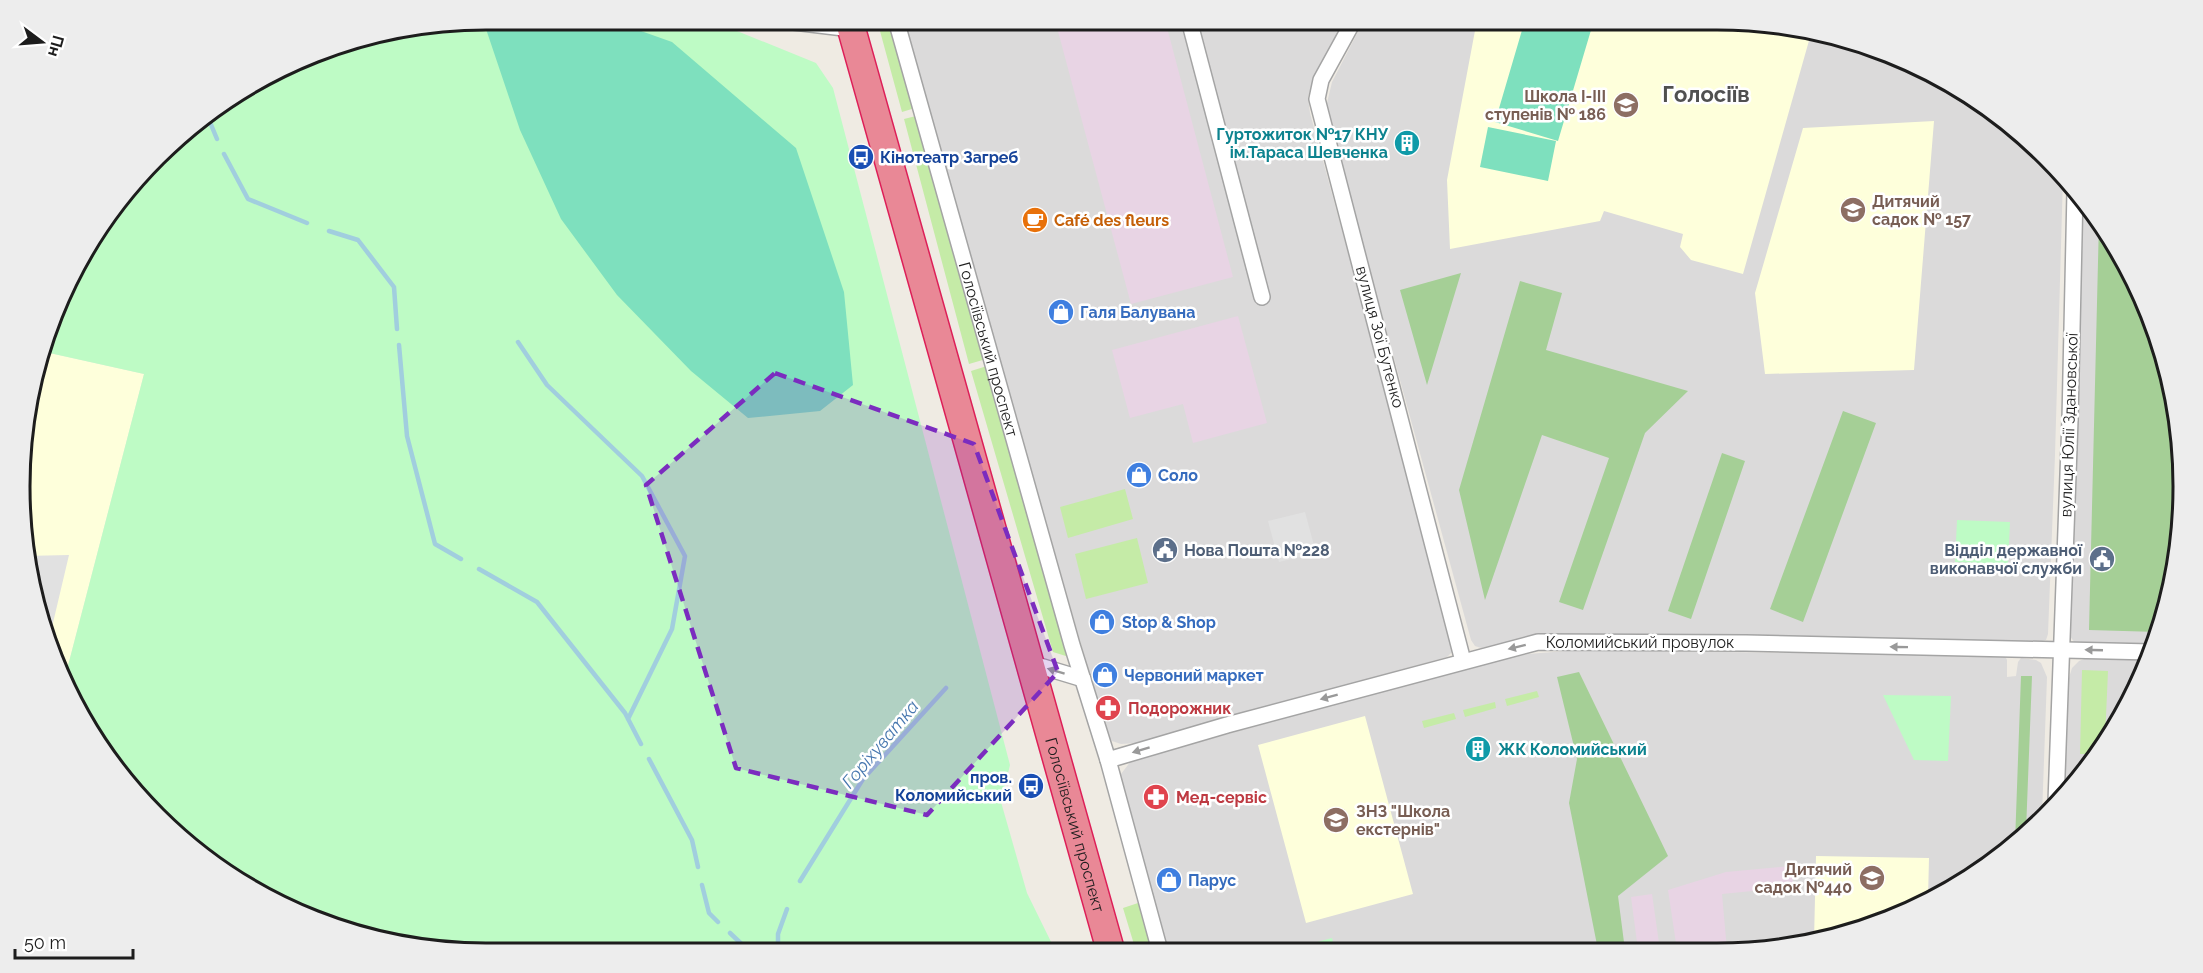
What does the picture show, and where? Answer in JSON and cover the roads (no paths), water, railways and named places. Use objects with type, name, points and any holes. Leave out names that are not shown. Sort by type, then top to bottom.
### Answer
[{"type":"highway","name":"Голосіївський проспект","points":[[853,30],[1108,943]]},
{"type":"street","name":"Голосіївський проспект","points":[[899,30],[1108,760],[1158,943]]},
{"type":"street","points":[[1193,30],[1262,297]]},
{"type":"street","name":"вулиця Зої Бутенко","points":[[1348,30],[1321,80],[1317,99],[1463,661]]},
{"type":"street","name":"вулиця Юлії Здановської","points":[[2056,791],[2075,204]]},
{"type":"street","name":"Коломийський провулок","points":[[1108,760],[1227,725],[1538,642],[1746,643],[2142,652]]},
{"type":"street","points":[[1030,663],[1083,679]]},
{"type":"waterway","points":[[210,123],[217,139]]},
{"type":"waterway","points":[[224,154],[248,199],[307,223]]},
{"type":"waterway","points":[[329,231],[358,240],[394,287],[397,329]]},
{"type":"waterway","points":[[518,342],[547,385],[642,476],[685,556],[672,629],[628,719]]},
{"type":"waterway","points":[[399,345],[407,436],[435,544],[461,559]]},
{"type":"waterway","points":[[479,569],[537,602],[625,713],[641,744]]},
{"type":"waterway","name":"Горіхуватка","points":[[800,881],[863,779],[946,688]]},
{"type":"waterway","points":[[649,759],[692,840],[698,867]]},
{"type":"waterway","points":[[702,885],[709,913],[718,922]]},
{"type":"waterway","name":"Горіхуватка","points":[[778,943],[778,934],[787,909]]},
{"type":"waterway","points":[[730,933],[740,943]]},
{"type":"place","name":"Школа І-ІІІ ступенів № 186","points":[[1626,105]]},
{"type":"place","name":"Гуртожиток №17 КНУ ім.Тараса Шевченка","points":[[1407,143]]},
{"type":"place","name":"Кінотеатр Загреб","points":[[861,157]]},
{"type":"place","name":"Дитячий садок № 157","points":[[1853,210]]},
{"type":"place","name":"Café des fleurs","points":[[1035,220]]},
{"type":"place","name":"Галя Балувана","points":[[1061,312]]},
{"type":"place","name":"Соло","points":[[1139,475]]},
{"type":"place","name":"Нова Пошта №228","points":[[1165,550]]},
{"type":"place","name":"Відділ державної виконавчої служби","points":[[2102,559]]},
{"type":"place","name":"Stop & Shop","points":[[1102,622]]},
{"type":"place","name":"Червоний маркет","points":[[1105,675]]},
{"type":"place","name":"Подорожник","points":[[1108,708]]},
{"type":"place","name":"ЖК Коломийський","points":[[1478,749]]},
{"type":"place","name":"пров. Коломийський","points":[[1031,786]]},
{"type":"place","name":"Мед-сервіс","points":[[1156,797]]},
{"type":"place","name":"ЗНЗ \"Школа екстернів\"","points":[[1336,820]]},
{"type":"place","name":"Дитячий садок №440","points":[[1872,878]]},
{"type":"place","name":"Парус","points":[[1169,880]]},
{"type":"district","name":"Голосіїв","points":[[1706,94]]}]
